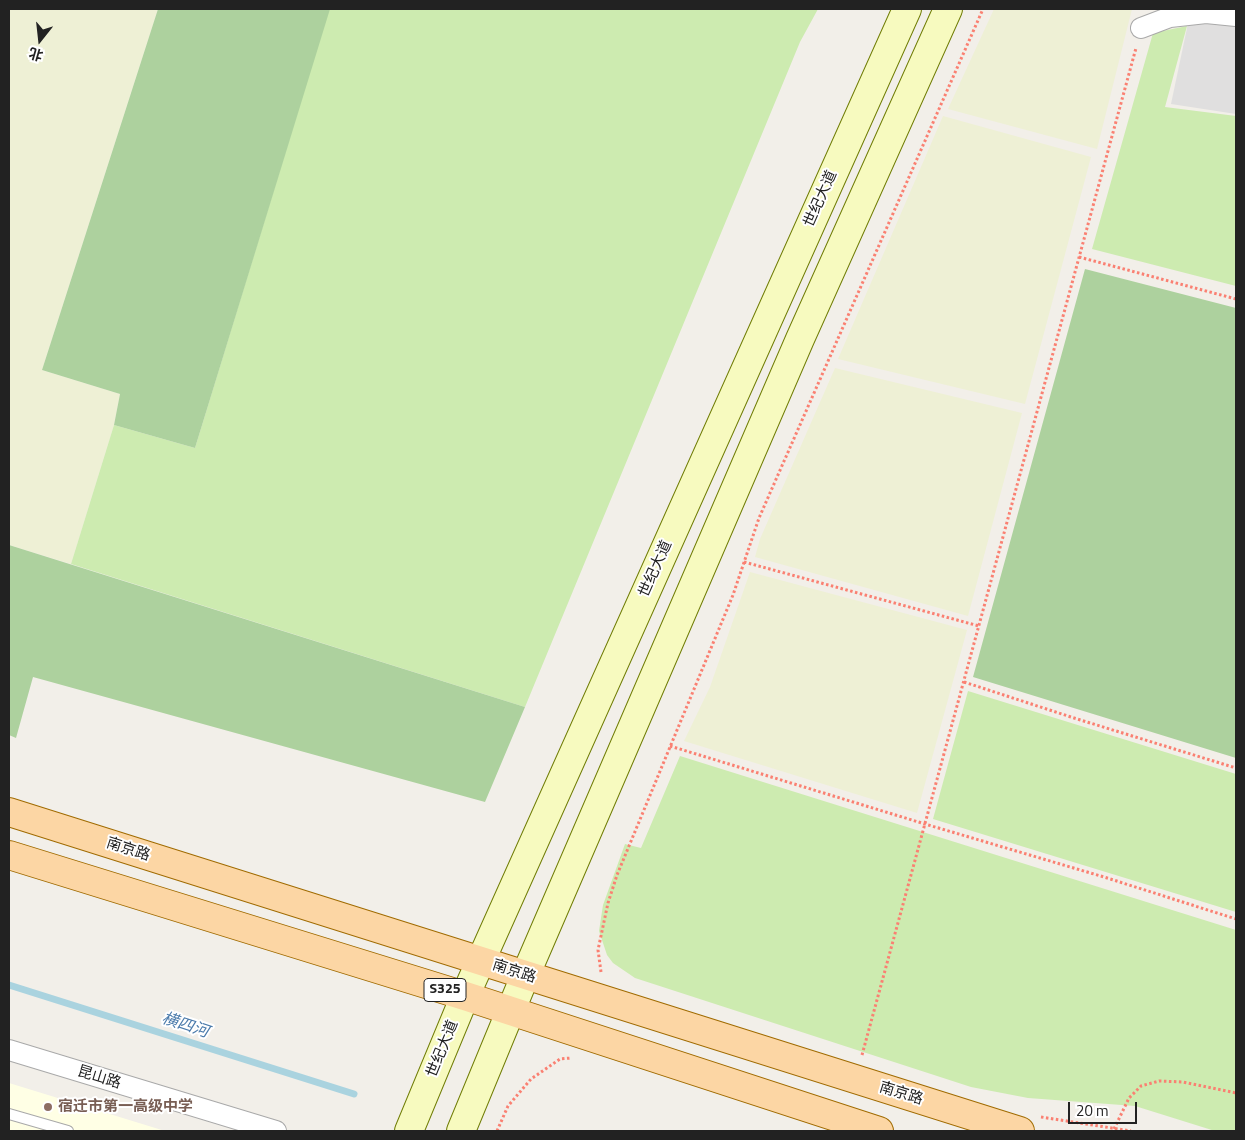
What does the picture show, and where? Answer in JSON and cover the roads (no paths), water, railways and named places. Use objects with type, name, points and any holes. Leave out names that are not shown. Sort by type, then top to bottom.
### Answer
[{"type":"main road","name":"南京路","points":[[9,812],[855,1080],[1025,1127]]},
{"type":"main road","name":"S325","points":[[9,855],[465,996],[879,1131]]},
{"type":"street","name":"世纪大道","points":[[409,1131],[480,962],[907,9]]},
{"type":"street","points":[[461,1131],[525,976],[800,339],[948,9]]},
{"type":"street","points":[[1147,9],[1141,28],[1170,17],[1206,13],[1236,16]]},
{"type":"street","name":"昆山路","points":[[9,1050],[276,1131]]},
{"type":"lane","points":[[9,1114],[68,1131]]},
{"type":"waterway","name":"横四河","points":[[9,985],[354,1094]]},
{"type":"place","name":"宿迁市第一高级中学","points":[[48,1107]]}]
